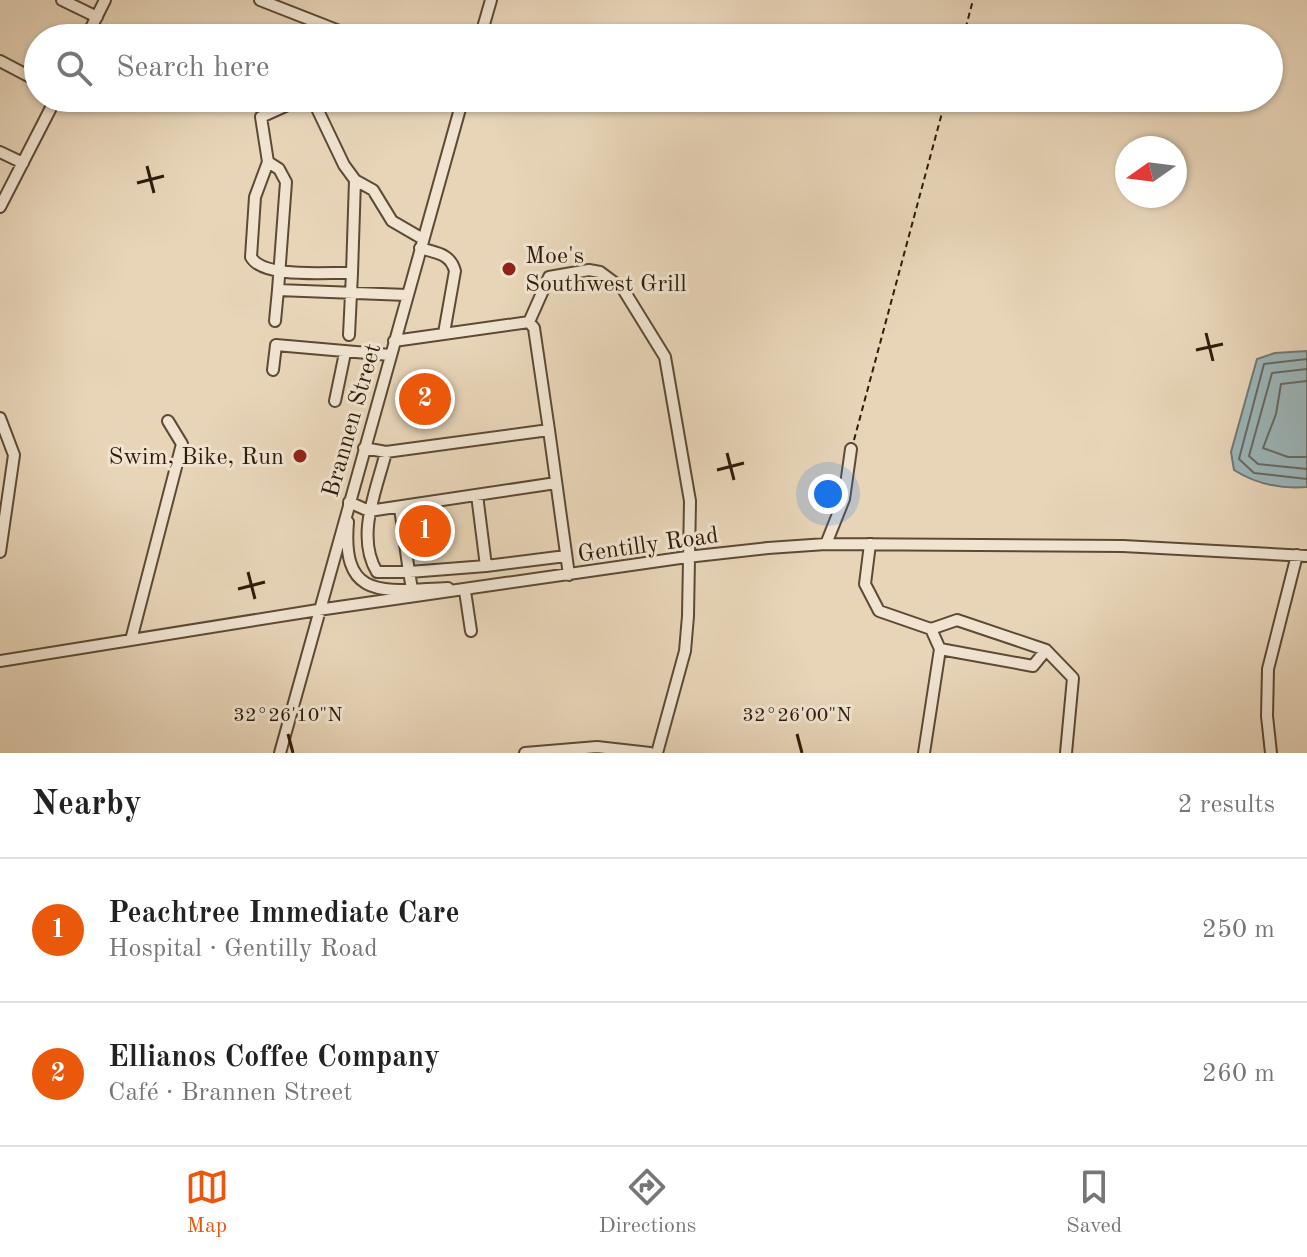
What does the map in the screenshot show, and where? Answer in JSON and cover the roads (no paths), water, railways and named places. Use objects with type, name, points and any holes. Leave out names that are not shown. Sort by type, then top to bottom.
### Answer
[{"type":"street","points":[[62,0],[97,17]]},
{"type":"street","points":[[93,24],[105,0]]},
{"type":"street","points":[[260,0],[309,24]]},
{"type":"street","points":[[484,24],[491,0]]},
{"type":"street","points":[[0,61],[24,74]]},
{"type":"street","points":[[0,207],[49,112]]},
{"type":"street","points":[[272,112],[261,117],[268,162],[255,197],[251,257],[260,269],[352,273]]},
{"type":"street","points":[[319,112],[344,165],[355,180],[373,190],[392,221],[453,262],[455,271],[444,333]]},
{"type":"street","name":"Brannen Street","points":[[280,753],[459,112]]},
{"type":"street","points":[[0,152],[23,163]]},
{"type":"street","points":[[268,162],[279,169],[286,182],[275,321]]},
{"type":"street","points":[[349,335],[355,180]]},
{"type":"street","points":[[529,322],[549,277],[589,270],[600,272],[623,289],[665,357],[690,501],[685,651],[657,753]]},
{"type":"street","points":[[278,290],[407,295]]},
{"type":"street","points":[[394,341],[529,322]]},
{"type":"street","points":[[529,322],[534,328],[543,376],[569,575]]},
{"type":"street","points":[[273,370],[276,345],[390,355]]},
{"type":"street","points":[[335,401],[345,353]]},
{"type":"street","points":[[0,418],[14,455],[6,529],[0,552]]},
{"type":"street","points":[[131,640],[182,444],[168,421]]},
{"type":"street","points":[[364,448],[386,452],[549,430]]},
{"type":"street","points":[[826,544],[844,499],[851,449]]},
{"type":"street","points":[[386,452],[369,511],[371,561],[377,572],[486,566],[566,556]]},
{"type":"street","points":[[502,585],[412,589],[378,588],[366,584],[353,572],[345,552],[349,502],[369,511],[556,483]]},
{"type":"street","points":[[477,495],[486,566]]},
{"type":"street","points":[[400,508],[412,589]]},
{"type":"street","name":"Gentilly Road","points":[[0,661],[318,610],[687,557],[826,544],[1151,546],[1302,555]]},
{"type":"street","points":[[870,544],[865,584],[879,611],[931,629],[957,620],[1046,650],[1073,678],[1066,753]]},
{"type":"street","points":[[1271,753],[1267,716],[1268,669],[1302,555]]},
{"type":"street","points":[[465,591],[471,631]]},
{"type":"street","points":[[924,753],[940,649],[931,629]]},
{"type":"street","points":[[940,649],[1033,666],[1046,650]]},
{"type":"street","points":[[525,753],[597,747],[650,753]]},
{"type":"water","points":[[1307,351],[1307,487],[1269,484],[1242,475],[1234,470],[1231,452],[1257,359],[1275,353]]},
{"type":"place","name":"Moe's Southwest Grill","points":[[509,269]]},
{"type":"place","name":"Ellianos Coffee Company","points":[[425,399]]},
{"type":"place","name":"Swim, Bike, Run","points":[[300,456]]},
{"type":"place","name":"Peachtree Immediate Care","points":[[425,531]]}]
